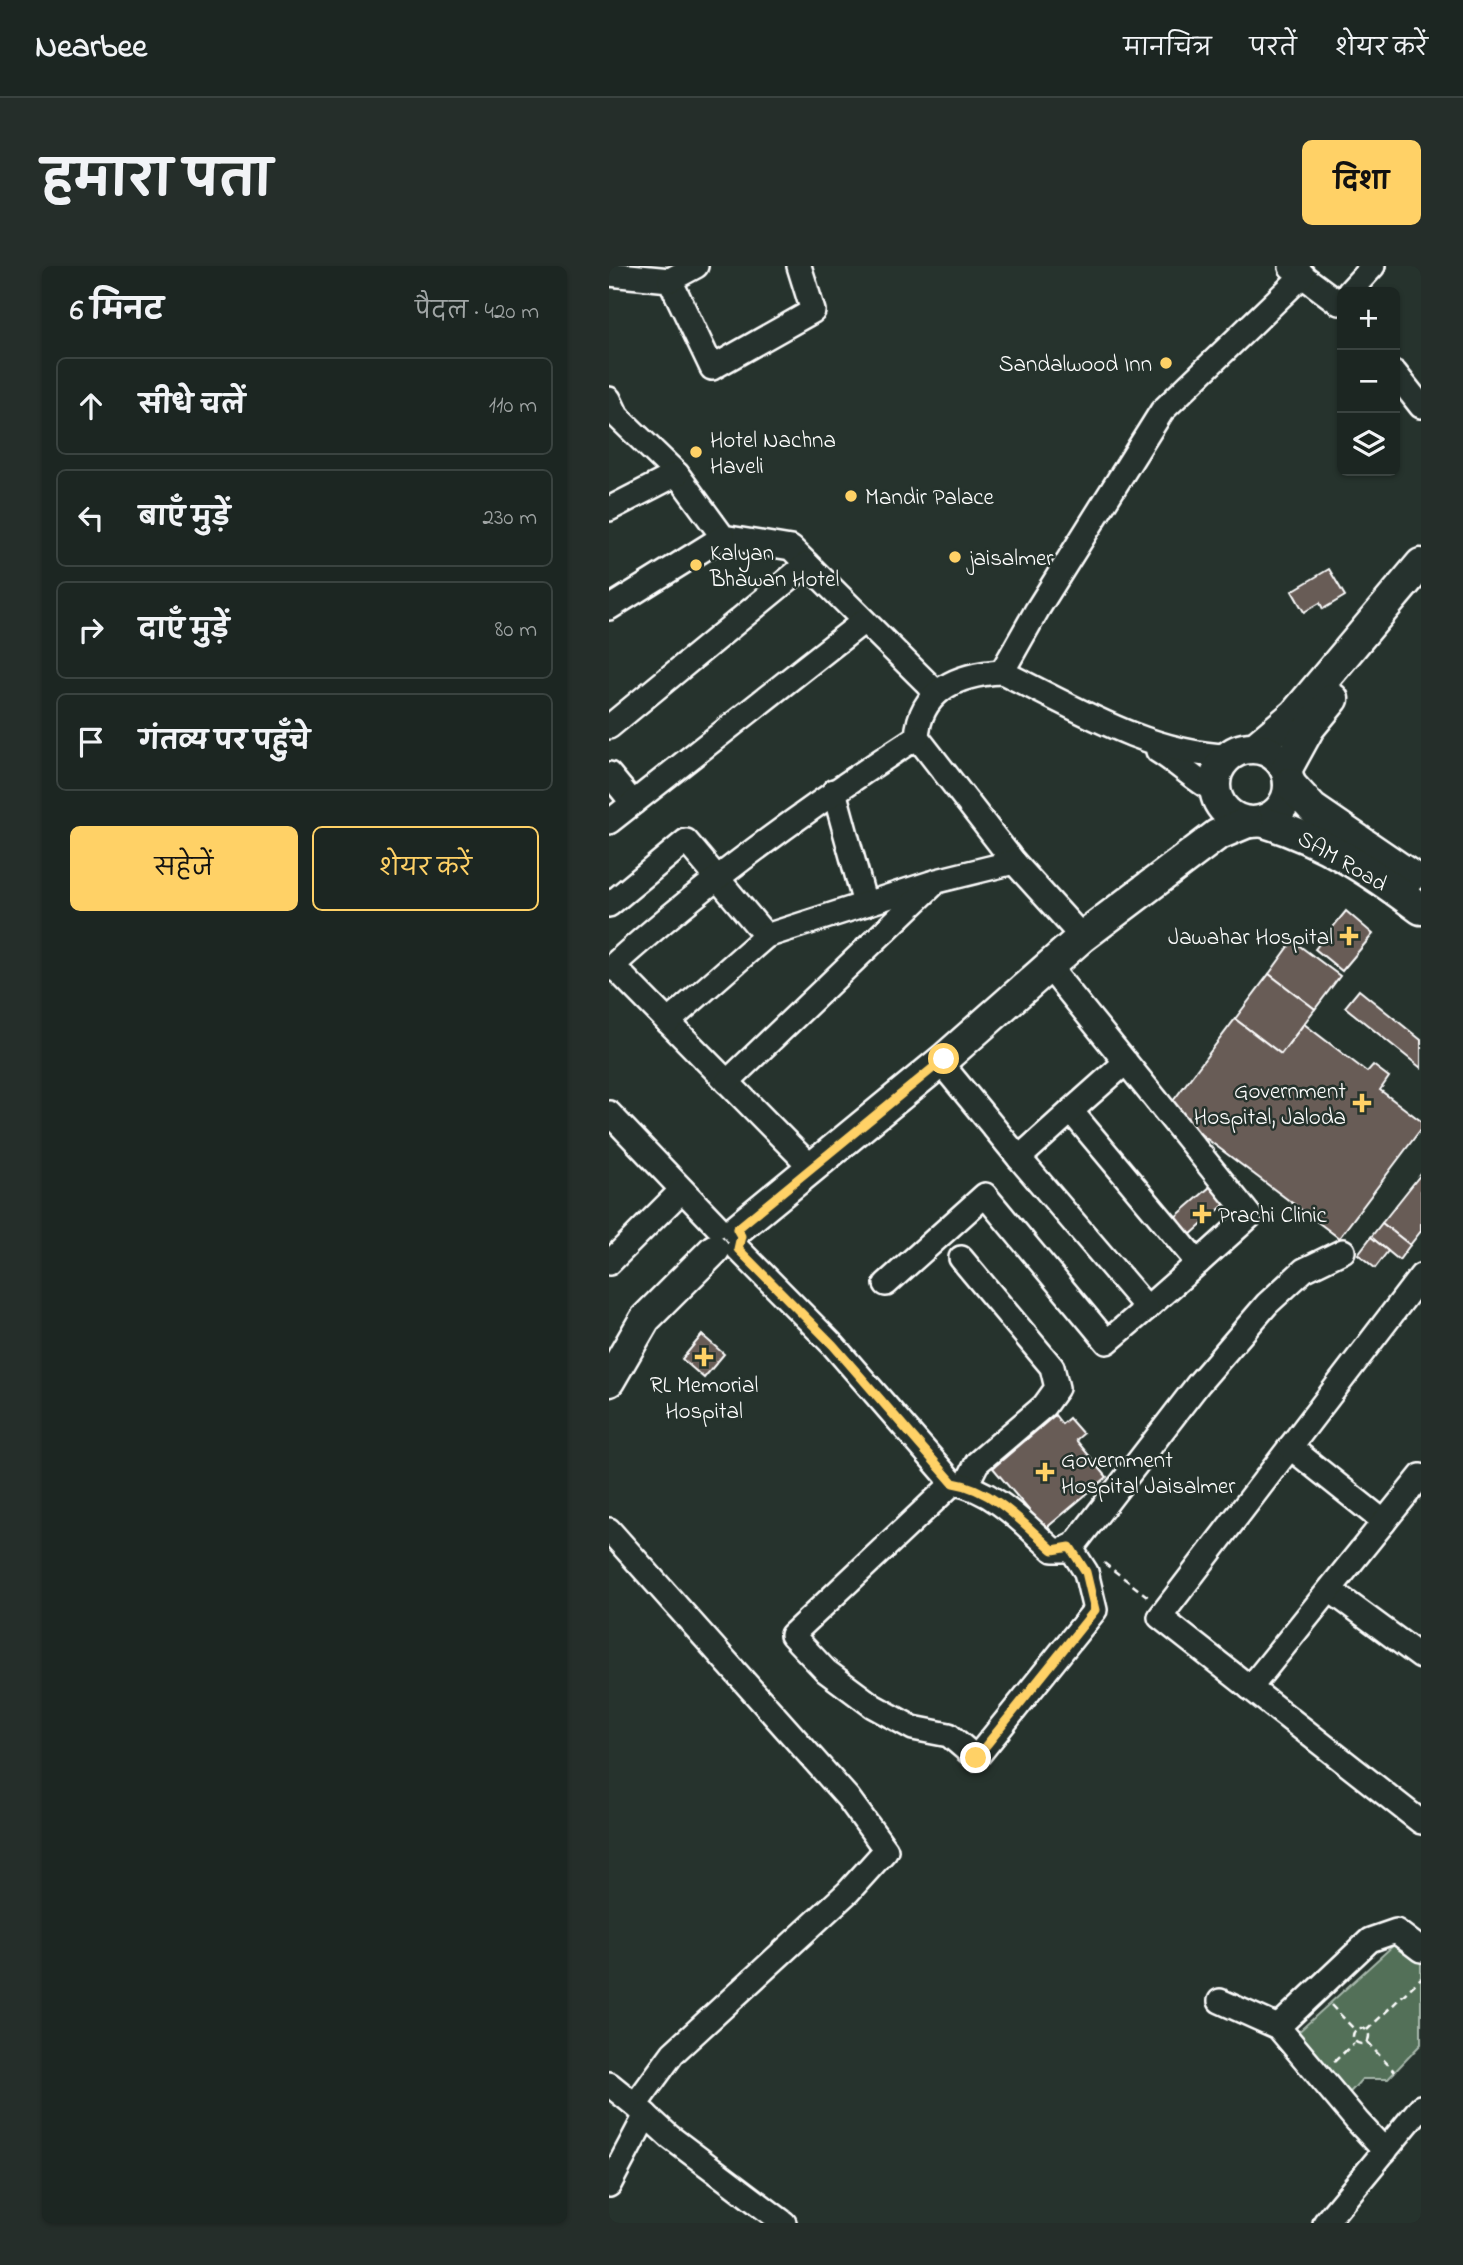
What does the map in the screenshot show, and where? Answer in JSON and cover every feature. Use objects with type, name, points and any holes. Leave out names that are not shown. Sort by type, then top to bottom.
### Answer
[{"type":"main road","points":[[1217,835],[1223,816],[1215,790],[1215,778],[1220,765],[1295,714],[1421,565]]},
{"type":"main road","points":[[609,1381],[645,1319],[727,1239],[940,1062],[1082,937],[1217,835],[1279,811],[1285,803],[1288,776],[1309,728],[1421,594]]},
{"type":"main road","points":[[1242,751],[1272,753],[1313,808],[1421,884]]},
{"type":"main road","points":[[1215,790],[1227,812],[1237,819],[1254,822]]},
{"type":"main road","name":"SAM Road","points":[[1254,822],[1299,833],[1336,851],[1374,874],[1421,909]]},
{"type":"street","points":[[609,274],[670,280],[696,266]]},
{"type":"street","points":[[670,280],[712,368],[813,312],[799,266]]},
{"type":"street","points":[[1354,287],[1373,266]]},
{"type":"street","points":[[1002,673],[1037,610],[1162,411],[1297,271],[1337,296]]},
{"type":"street","points":[[1400,379],[1421,406]]},
{"type":"street","points":[[609,399],[617,416],[677,474],[723,537]]},
{"type":"street","points":[[609,509],[677,474]]},
{"type":"street","points":[[609,608],[723,537],[791,548],[937,693]]},
{"type":"street","points":[[609,727],[807,564]]},
{"type":"street","points":[[609,822],[864,621]]},
{"type":"street","points":[[1082,937],[1014,862],[916,737],[923,708],[937,693],[959,680],[981,673],[1002,673],[1135,736],[1178,750],[1242,751]]},
{"type":"street","points":[[1135,736],[1175,762],[1199,782],[1215,790]]},
{"type":"street","points":[[812,1168],[611,968],[717,878],[834,791],[916,737]]},
{"type":"street","points":[[609,774],[633,803]]},
{"type":"street","points":[[834,791],[865,904]]},
{"type":"street","points":[[609,905],[686,841],[766,936]]},
{"type":"street","points":[[668,1022],[766,936],[937,881],[1014,862]]},
{"type":"street","points":[[727,1082],[937,881]]},
{"type":"street","points":[[886,1284],[985,1195],[1107,1342],[1250,1216],[1049,967]]},
{"type":"street","points":[[940,1062],[1147,1308]]},
{"type":"street","points":[[1019,1158],[1126,1062]]},
{"type":"street","points":[[1071,1111],[1198,1263]]},
{"type":"street","points":[[609,1113],[727,1239],[833,1345],[959,1484],[1004,1506],[1053,1550],[1073,1544],[1199,1383],[1267,1304],[1304,1270],[1343,1251]]},
{"type":"street","points":[[609,1263],[682,1190]]},
{"type":"street","points":[[961,1258],[1052,1367],[1057,1388],[1044,1406],[977,1463],[959,1484],[792,1635],[826,1671],[873,1706],[913,1728],[949,1735],[976,1758],[1095,1610],[1086,1572],[1073,1544]]},
{"type":"street","points":[[1421,1276],[1160,1617],[1421,1822]]},
{"type":"street","points":[[1290,1447],[1384,1522]]},
{"type":"street","points":[[1251,1688],[1421,1476]]},
{"type":"street","points":[[609,1530],[848,1797],[886,1850],[848,1892],[673,2053],[641,2110],[609,2185]]},
{"type":"street","points":[[1330,1590],[1421,1657]]},
{"type":"street","points":[[1278,2027],[1370,1940],[1396,1931],[1421,1950]]},
{"type":"street","points":[[1220,2001],[1278,2027],[1385,2151]]},
{"type":"street","points":[[609,2084],[670,2137],[784,2223]]},
{"type":"street","points":[[1325,2223],[1421,2107]]},
{"type":"path","points":[[1073,1544],[1165,1610]]},
{"type":"path","points":[[1367,2030],[1421,1978]]},
{"type":"path","points":[[1317,1990],[1355,2030]]},
{"type":"path","points":[[1355,2030],[1367,2030]]},
{"type":"path","points":[[1355,2030],[1355,2042]]},
{"type":"path","points":[[1367,2030],[1367,2042]]},
{"type":"path","points":[[1355,2042],[1367,2042]]},
{"type":"path","points":[[1319,2077],[1355,2042]]},
{"type":"path","points":[[1367,2042],[1395,2072]]},
{"type":"green space","points":[[1397,1942],[1421,1961],[1421,2044],[1388,2079],[1362,2079],[1345,2098],[1295,2035]]},
{"type":"building","points":[[1329,569],[1345,596],[1323,609],[1320,603],[1304,612],[1292,591]]},
{"type":"building","points":[[1346,911],[1373,934],[1342,971],[1315,949]]},
{"type":"building","points":[[1293,941],[1340,976],[1315,1009],[1269,974]]},
{"type":"building","points":[[1269,974],[1315,1009],[1281,1054],[1235,1019]]},
{"type":"building","points":[[1359,990],[1421,1040],[1421,1068],[1345,1007]]},
{"type":"building","points":[[1235,1019],[1281,1054],[1304,1024],[1367,1072],[1373,1065],[1389,1077],[1380,1090],[1421,1121],[1421,1129],[1339,1238],[1167,1109]]},
{"type":"building","points":[[1421,1174],[1421,1231],[1410,1245],[1382,1223]]},
{"type":"building","points":[[1210,1187],[1225,1204],[1190,1235],[1174,1218]]},
{"type":"building","points":[[1382,1223],[1410,1245],[1399,1260],[1371,1237]]},
{"type":"building","points":[[1371,1237],[1388,1251],[1375,1268],[1358,1254]]},
{"type":"building","points":[[702,1335],[724,1354],[704,1378],[682,1359]]},
{"type":"building","points":[[1055,1415],[1062,1424],[1069,1418],[1083,1434],[1076,1440],[1107,1477],[1045,1529],[993,1468]]},
{"type":"place","name":"Sandalwood Inn","points":[[1166,363]]},
{"type":"place","name":"Hotel Nachna Haveli","points":[[696,452]]},
{"type":"place","name":"Mandir Palace","points":[[851,496]]},
{"type":"place","name":"jaisalmer","points":[[955,557]]},
{"type":"place","name":"Kalyan Bhawan Hotel","points":[[696,565]]},
{"type":"place","name":"Jawahar Hospital","points":[[1349,936]]},
{"type":"place","name":"Government Hospital, Jaloda","points":[[1362,1103]]},
{"type":"place","name":"Prachi Clinic","points":[[1202,1214]]},
{"type":"place","name":"RL Memorial Hospital","points":[[704,1357]]},
{"type":"place","name":"Government Hospital Jaisalmer","points":[[1045,1472]]},
{"type":"route","points":[[944,1059],[737,1229],[741,1236],[738,1249],[833,1345],[953,1483],[966,1485],[1004,1506],[1053,1550],[1070,1547],[1086,1572],[1095,1610],[976,1758]]}]
